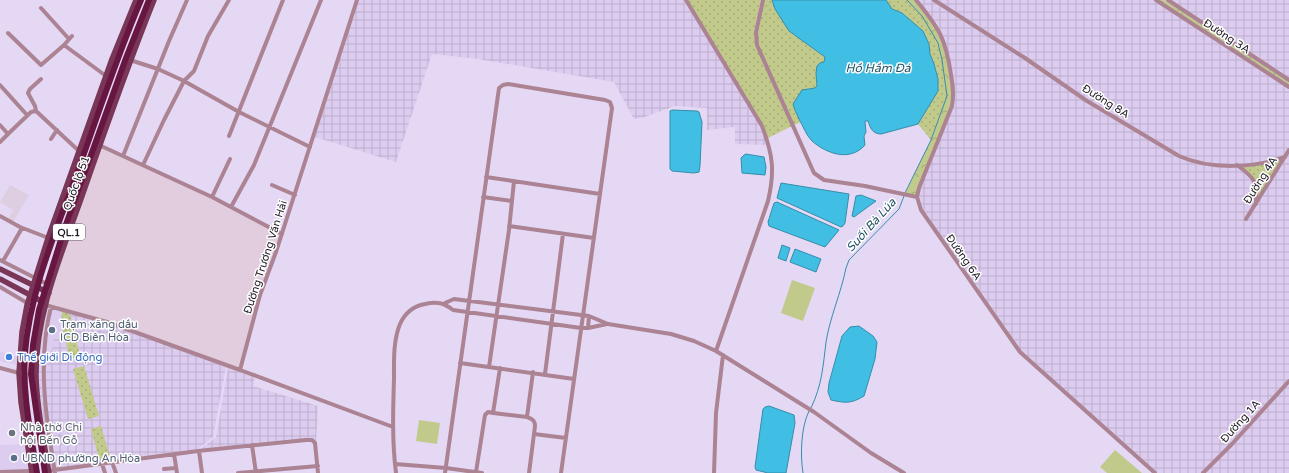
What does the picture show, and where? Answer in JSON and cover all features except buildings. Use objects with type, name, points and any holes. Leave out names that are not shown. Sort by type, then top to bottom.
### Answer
[{"type":"highway","name":"Quốc lộ 51","points":[[33,472],[24,373],[30,305],[51,239],[116,55],[142,0]]},
{"type":"highway","name":"Quốc lộ 51","points":[[49,472],[31,374],[33,345],[45,306],[49,285],[64,230],[98,145],[149,0]]},
{"type":"highway","points":[[116,55],[128,59]]},
{"type":"main road","name":"Quốc lộ 51","points":[[82,153],[106,76],[116,55],[136,0]]},
{"type":"main road","name":"Quốc lộ 51","points":[[128,59],[154,0]]},
{"type":"main road","points":[[0,269],[47,293]]},
{"type":"main road","points":[[0,279],[33,296],[45,306]]},
{"type":"main road","name":"Quốc lộ 51","points":[[30,305],[22,332],[16,372],[32,457]]},
{"type":"main road","name":"Quốc lộ 51","points":[[45,306],[38,341],[36,374],[49,472]]},
{"type":"street","points":[[123,156],[187,0]]},
{"type":"street","points":[[143,165],[184,81],[194,71],[208,36],[229,0]]},
{"type":"street","points":[[229,136],[283,0]]},
{"type":"street","points":[[231,207],[254,165],[321,0]]},
{"type":"street","name":"Đường Trương Văn Hải","points":[[240,370],[260,295],[282,234],[357,0]]},
{"type":"street","points":[[686,0],[762,126],[772,157],[772,183],[768,201],[716,351]]},
{"type":"street","points":[[763,0],[756,32],[757,45],[814,173],[824,180],[864,186],[901,195],[917,197],[919,188],[954,98],[948,55],[943,39],[934,21],[916,0]]},
{"type":"street","name":"Đường 8A","points":[[934,0],[1026,58],[1087,101],[1179,156],[1204,164],[1237,165],[1265,163],[1285,157]]},
{"type":"street","name":"Đường 3A","points":[[1156,0],[1289,87]]},
{"type":"street","name":"Đường 3A","points":[[1168,0],[1289,80]]},
{"type":"street","points":[[8,33],[41,65],[64,45],[70,37],[41,8]]},
{"type":"street","points":[[64,45],[106,76]]},
{"type":"street","points":[[128,59],[158,69],[184,81],[239,112],[310,147]]},
{"type":"street","points":[[41,79],[28,91],[36,111],[82,153]]},
{"type":"street","points":[[445,473],[468,300],[499,88],[508,84],[605,100],[610,102],[612,108],[561,473]]},
{"type":"street","points":[[0,85],[27,115]]},
{"type":"street","points":[[0,142],[27,115],[33,111],[36,111]]},
{"type":"street","points":[[0,125],[8,134]]},
{"type":"street","points":[[51,139],[58,130]]},
{"type":"street","points":[[98,145],[212,197],[282,234]]},
{"type":"street","name":"Đường 4A","points":[[1246,219],[1289,150]]},
{"type":"street","points":[[212,197],[230,159]]},
{"type":"street","points":[[1237,165],[1251,176],[1254,181],[1256,188],[1256,205]]},
{"type":"street","points":[[486,177],[600,194]]},
{"type":"street","points":[[489,367],[514,181]]},
{"type":"street","points":[[272,185],[294,195]]},
{"type":"street","points":[[484,197],[512,201]]},
{"type":"street","name":"Đường 6A","points":[[917,197],[921,210],[1016,347],[1155,473]]},
{"type":"street","points":[[0,216],[22,228],[51,239]]},
{"type":"street","points":[[509,226],[594,238]]},
{"type":"street","points":[[22,228],[1,260],[49,285]]},
{"type":"street","points":[[545,374],[563,234]]},
{"type":"street","points":[[0,288],[30,305],[45,306],[106,322],[393,427]]},
{"type":"street","points":[[396,473],[393,427],[395,343],[400,325],[403,319],[413,308],[428,303],[445,304],[454,299],[590,316],[608,324],[671,334],[694,341],[723,355],[808,407],[871,453],[904,473]]},
{"type":"street","points":[[445,304],[453,310],[581,328],[608,324]]},
{"type":"street","points":[[45,306],[48,320],[44,348],[44,374],[49,472],[174,454],[312,440],[315,443],[318,473]]},
{"type":"street","points":[[588,328],[590,316]]},
{"type":"street","points":[[714,473],[716,413],[723,355]]},
{"type":"street","points":[[460,363],[533,372],[574,379]]},
{"type":"street","points":[[0,368],[16,372]]},
{"type":"street","points":[[493,413],[500,368]]},
{"type":"street","points":[[527,417],[533,372]]},
{"type":"street","points":[[36,374],[44,374]]},
{"type":"street","name":"Đường 1A","points":[[1203,473],[1232,444],[1289,381]]},
{"type":"street","points":[[476,472],[485,415],[488,412],[533,419],[535,422],[529,473]]},
{"type":"street","points":[[534,434],[566,438]]},
{"type":"street","points":[[252,446],[256,472]]},
{"type":"street","points":[[199,451],[202,473]]},
{"type":"street","points":[[164,469],[177,471],[174,454]]},
{"type":"street","points":[[112,462],[116,473]]},
{"type":"street","points":[[102,464],[105,473]]},
{"type":"street","points":[[395,464],[446,468],[482,473]]},
{"type":"street","points":[[83,466],[84,473]]},
{"type":"street","points":[[238,473],[318,466]]},
{"type":"street","points":[[0,472],[33,472]]},
{"type":"shaded area","points":[[358,0],[684,0],[750,108],[761,127],[768,145],[735,144],[735,127],[707,130],[707,108],[675,106],[642,118],[634,119],[614,82],[478,59],[432,54],[396,162],[315,137]]},
{"type":"shaded area","points":[[907,0],[1289,0],[1289,473],[1157,473],[1017,346],[922,209],[913,176],[931,140],[947,96],[938,43],[922,16]]},
{"type":"shaded area","points":[[101,148],[211,198],[281,234],[239,368],[107,321],[48,305],[63,254]]},
{"type":"shaded area","points":[[10,185],[29,195],[13,222],[8,219],[13,210],[0,202]]},
{"type":"shaded area","name":"Trạm xăng dầu ICD Biên Hòa","points":[[47,307],[62,311],[61,323],[63,334],[52,350],[39,354],[40,342]]},
{"type":"shaded area","points":[[62,311],[106,323],[226,367],[213,437],[198,449],[51,469],[39,389],[39,354],[52,350],[55,333],[63,334],[61,323]]},
{"type":"shaded area","points":[[0,352],[18,357],[17,365],[0,361]]},
{"type":"shaded area","points":[[228,368],[255,377],[253,386],[318,406],[316,442],[313,439],[201,449],[216,437]]},
{"type":"shaded area","name":"UBND phường An Hòa","points":[[25,444],[29,470],[0,471],[0,445]]},
{"type":"green space","points":[[687,0],[761,0],[754,31],[756,45],[792,126],[768,138]]},
{"type":"green space","points":[[763,0],[772,0],[789,31],[825,57],[824,62],[821,62],[816,73],[816,88],[810,88],[794,107],[801,122],[794,125],[758,44],[757,38]]},
{"type":"green space","points":[[886,0],[907,0],[922,16],[938,43],[947,96],[931,140],[918,124],[930,103],[934,64],[930,54],[929,44],[923,31],[902,13],[892,9]]},
{"type":"green space","points":[[907,0],[914,0],[933,22],[944,45],[952,88],[951,106],[916,196],[905,194],[931,140],[947,96],[938,43],[922,16]]},
{"type":"green space","points":[[1159,0],[1164,0],[1289,82],[1289,85]]},
{"type":"green space","points":[[1282,159],[1257,200],[1253,177],[1241,166]]},
{"type":"green space","points":[[792,280],[815,288],[803,321],[781,313]]},
{"type":"green space","points":[[62,311],[70,314],[80,356],[70,359],[61,323]]},
{"type":"green space","points":[[84,366],[99,416],[88,419],[73,369]]},
{"type":"green space","points":[[419,420],[440,423],[437,444],[416,441]]},
{"type":"green space","points":[[101,426],[110,457],[99,459],[91,429]]},
{"type":"green space","points":[[1115,450],[1142,473],[1107,473],[1100,467]]},
{"type":"water","name":"Hồ Hầm Đá","points":[[772,0],[886,0],[892,9],[902,13],[923,31],[929,44],[930,54],[938,79],[938,91],[918,124],[878,134],[874,132],[868,121],[865,121],[865,145],[859,150],[846,155],[824,150],[812,141],[808,136],[793,104],[802,90],[815,88],[817,86],[817,66],[824,62],[825,57],[789,31],[775,9]]},
{"type":"water","points":[[670,111],[699,112],[702,122],[699,172],[672,171],[670,169]]},
{"type":"water","points":[[746,154],[764,157],[766,167],[765,175],[742,173],[741,158]]},
{"type":"water","points":[[781,183],[849,194],[845,223],[841,227],[777,198]]},
{"type":"water","points":[[861,195],[876,201],[854,217],[852,216],[856,196]]},
{"type":"water","points":[[777,202],[839,230],[825,247],[769,226],[768,222],[774,203]]},
{"type":"water","points":[[782,245],[790,248],[786,261],[778,258]]},
{"type":"water","points":[[795,249],[821,259],[816,272],[790,262]]},
{"type":"water","points":[[859,326],[873,336],[877,342],[875,359],[864,396],[848,402],[831,400],[828,392],[829,383],[842,336],[850,327]]},
{"type":"water","points":[[769,406],[794,415],[795,423],[786,473],[768,473],[756,470],[755,467],[763,409]]},
{"type":"waterway","name":"Suối Bà Lúa","points":[[905,193],[931,140],[947,96],[938,43],[922,16],[907,0]]},
{"type":"waterway","name":"Suối Bà Lúa","points":[[811,408],[820,384],[830,323],[849,260],[899,209],[904,196]]},
{"type":"waterway","name":"Suối Bà Lúa","points":[[803,473],[802,441],[804,425],[809,411]]},
{"type":"place","name":"Trạm xăng dầu ICD Biên Hòa","points":[[52,330]]},
{"type":"place","name":"Thế giới Di động","points":[[9,357]]},
{"type":"place","name":"Nhà thờ Chi hội Bến Gỗ","points":[[12,433]]},
{"type":"place","name":"UBND phường An Hòa","points":[[14,458]]}]
